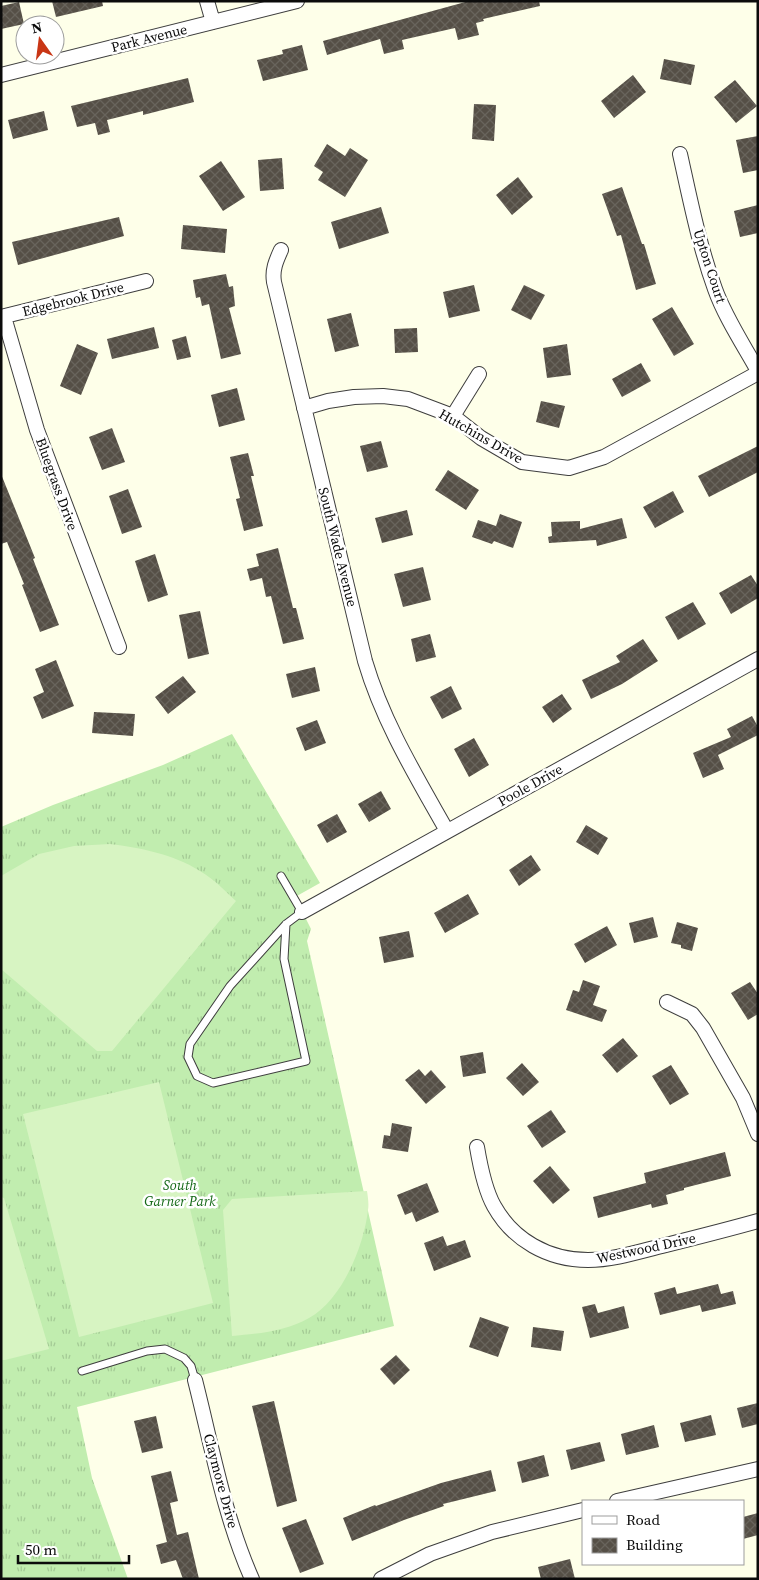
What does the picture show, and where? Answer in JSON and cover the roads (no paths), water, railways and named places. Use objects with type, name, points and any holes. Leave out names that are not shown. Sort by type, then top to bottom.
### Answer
[{"type":"street","points":[[207,1],[213,22]]},
{"type":"street","name":"Park Avenue","points":[[1,75],[297,1]]},
{"type":"street","name":"Upton Court","points":[[680,154],[702,250],[715,290],[758,372]]},
{"type":"street","name":"South Wade Avenue","points":[[281,250],[276,259],[273,274],[374,690],[410,766],[447,830]]},
{"type":"street","name":"Edgebrook Drive","points":[[3,317],[146,281]]},
{"type":"street","name":"Bluegrass Drive","points":[[3,317],[37,430],[119,648]]},
{"type":"street","name":"Hutchins Drive","points":[[304,408],[337,400],[383,396],[408,399],[453,416],[480,438],[522,462],[569,468],[604,457],[758,372]]},
{"type":"street","points":[[453,416],[479,374]]},
{"type":"street","name":"Poole Drive","points":[[302,912],[758,659]]},
{"type":"street","points":[[667,1002],[692,1014],[703,1028],[743,1098],[758,1134]]},
{"type":"street","name":"Westwood Drive","points":[[477,1148],[480,1167],[493,1205],[507,1224],[523,1240],[542,1251],[562,1258],[588,1260],[613,1258],[758,1221]]},
{"type":"street","name":"Claymore Drive","points":[[195,1380],[224,1497],[239,1548],[252,1579]]},
{"type":"street","points":[[621,1500],[758,1469]]},
{"type":"street","points":[[381,1579],[430,1554],[492,1532],[582,1510]]},
{"type":"lane","points":[[281,876],[302,912],[286,924],[230,986],[190,1044],[188,1057],[197,1076],[213,1083],[306,1061],[284,959],[286,924]]},
{"type":"lane","points":[[82,1371],[146,1351],[164,1349],[184,1358],[191,1366],[195,1380]]},
{"type":"park label","name":"South Garner Park","points":[[180,1194]]}]
